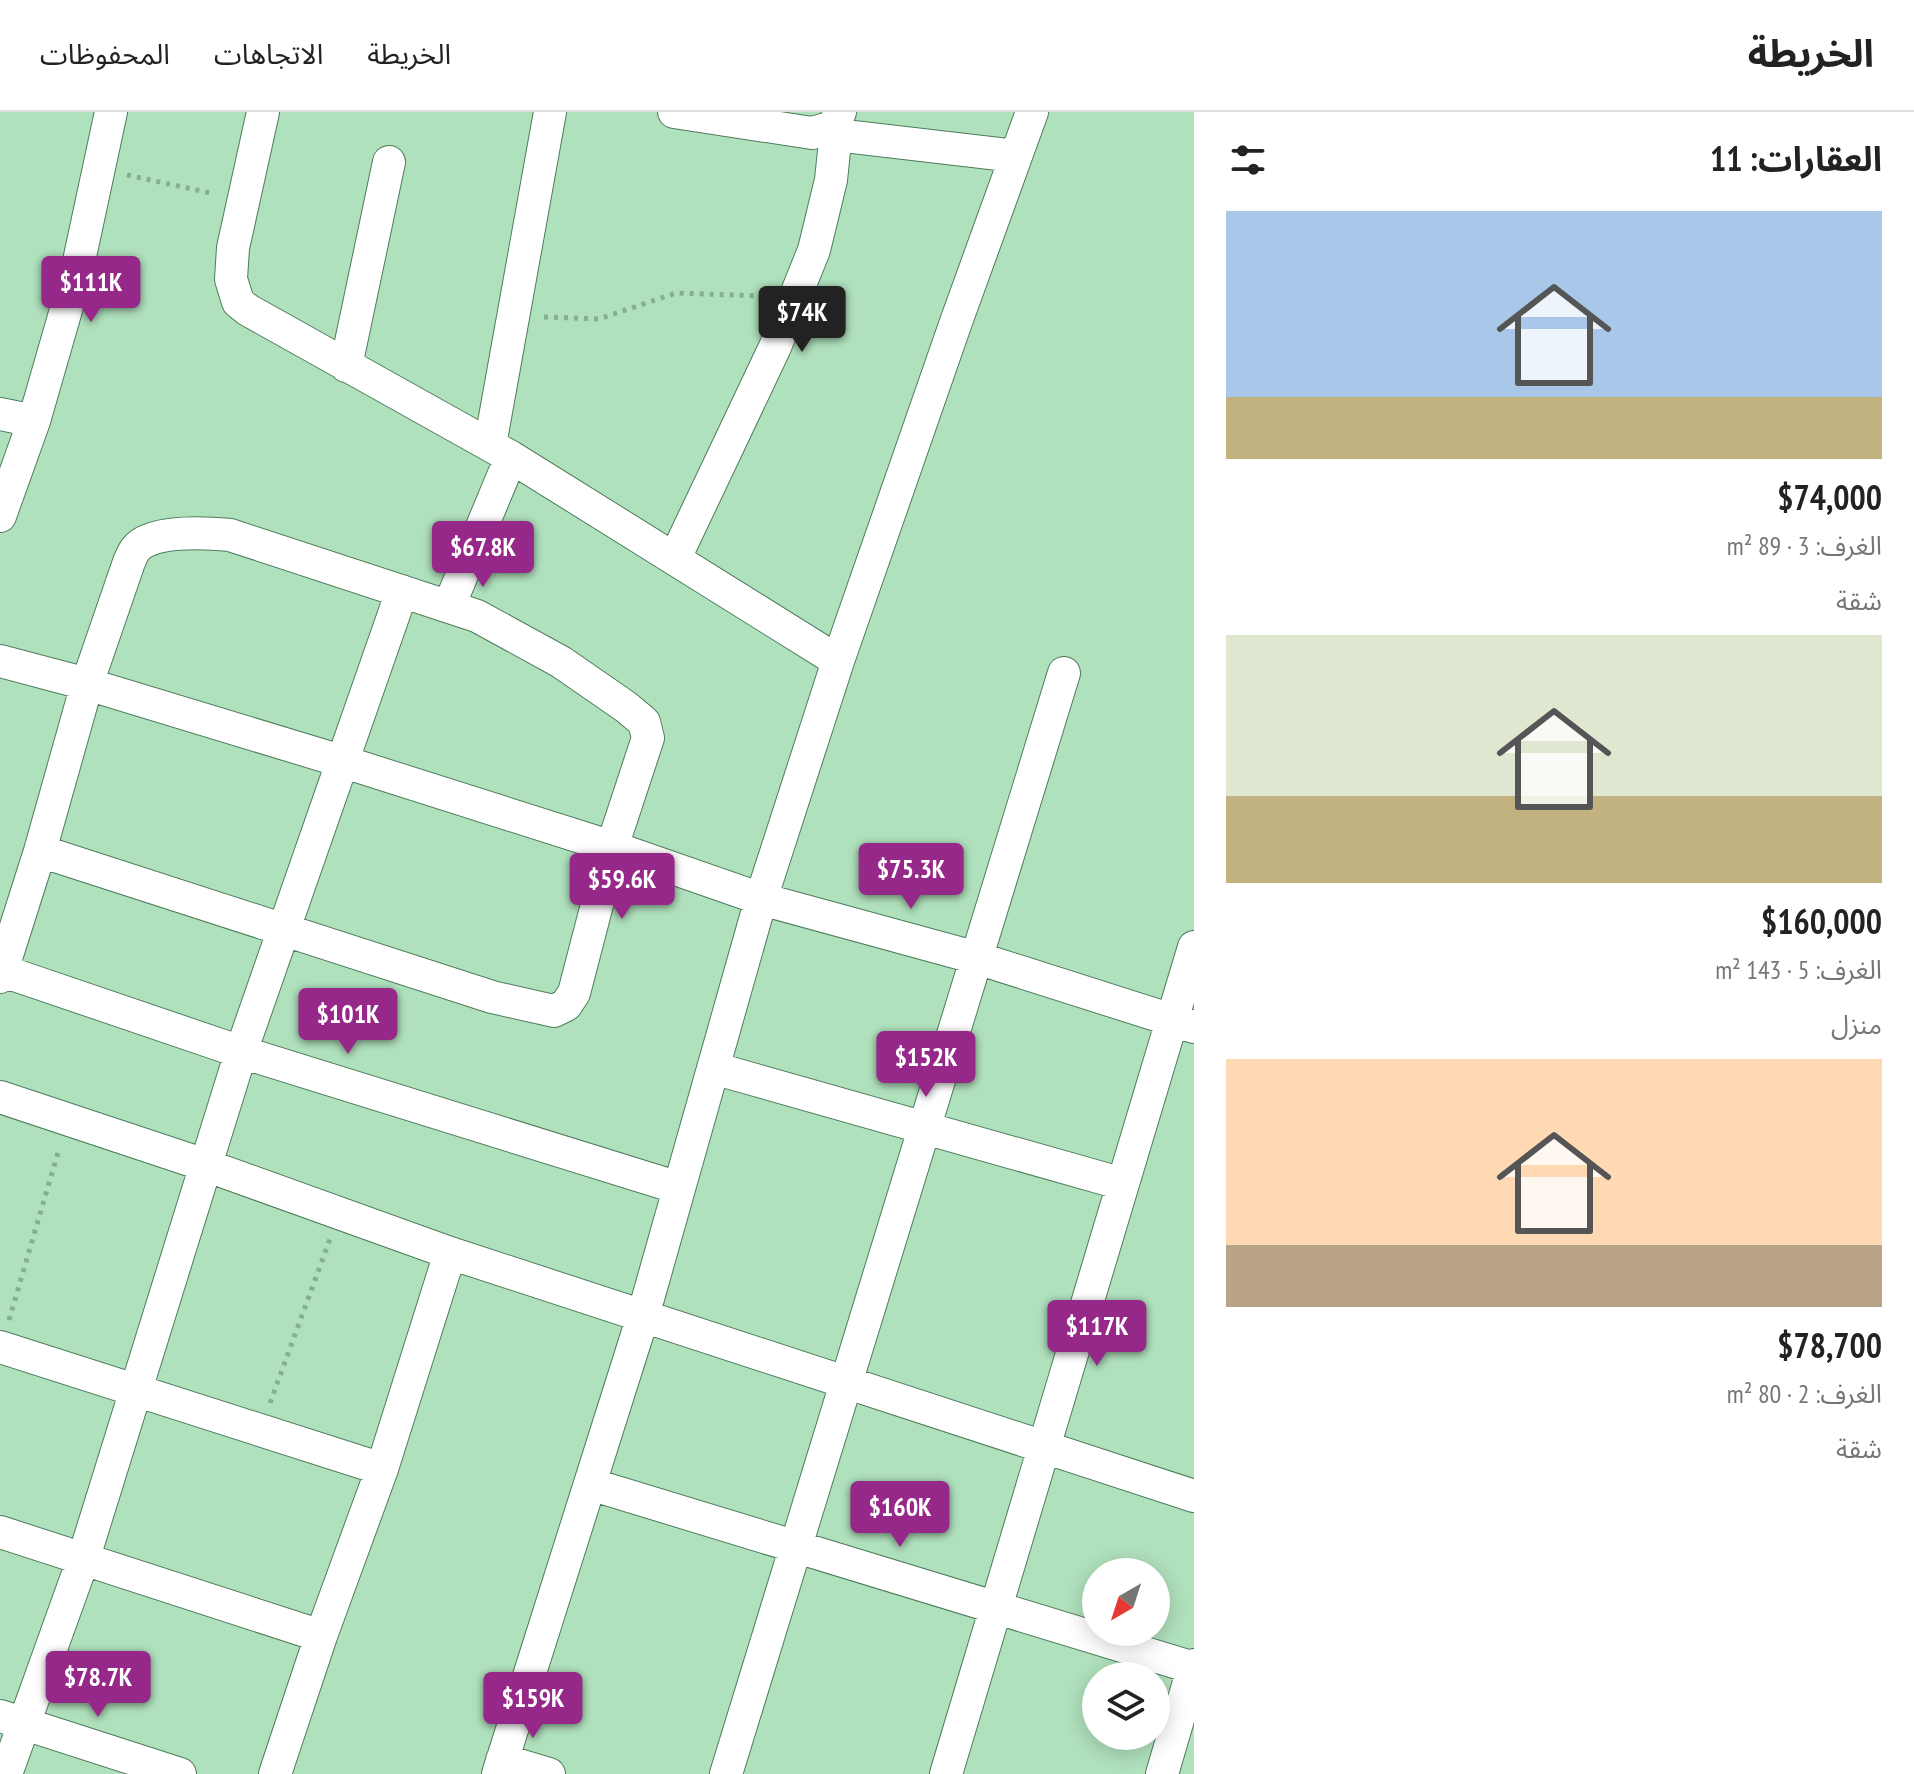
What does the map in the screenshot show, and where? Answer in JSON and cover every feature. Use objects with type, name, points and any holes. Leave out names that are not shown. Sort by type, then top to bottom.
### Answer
[{"type":"street","points":[[0,516],[34,421],[76,275],[111,112]]},
{"type":"street","points":[[263,112],[233,248],[231,279],[238,302],[346,366],[501,451],[838,661]]},
{"type":"street","points":[[449,606],[501,451],[515,315],[550,112]]},
{"type":"street","points":[[674,112],[812,133],[829,131],[838,123]]},
{"type":"street","points":[[549,1774],[500,1767],[643,1316],[761,899],[838,661],[1032,112]]},
{"type":"street","points":[[838,123],[1016,156]]},
{"type":"street","points":[[675,558],[739,425],[814,250],[825,212],[838,123]]},
{"type":"street","points":[[346,366],[389,162]]},
{"type":"street","points":[[0,414],[34,421]]},
{"type":"street","points":[[40,851],[492,997],[554,1011],[566,1005],[574,993],[612,847],[648,738],[644,722],[561,662],[477,616],[230,535],[193,532],[155,540],[136,548],[87,684],[40,851],[1,973],[241,1052],[679,1188]]},
{"type":"street","points":[[6,1774],[11,1720],[84,1557],[241,1052],[402,591]]},
{"type":"street","points":[[0,661],[87,684],[341,761],[612,847],[761,899],[977,958],[1183,1024]]},
{"type":"street","points":[[726,1774],[1064,673]]},
{"type":"street","points":[[946,1774],[1123,1184],[1183,1024],[1194,947]]},
{"type":"street","points":[[713,1068],[1123,1184]]},
{"type":"street","points":[[0,1097],[205,1165],[450,1253],[1194,1496]]},
{"type":"street","points":[[275,1774],[382,1469],[450,1253]]},
{"type":"street","points":[[0,1348],[382,1469]]},
{"type":"street","points":[[590,1484],[1194,1667],[1162,1774]]},
{"type":"street","points":[[0,1532],[321,1636]]},
{"type":"street","points":[[11,1720],[180,1774]]},
{"type":"path","points":[[98,169],[244,200]]},
{"type":"path","points":[[515,315],[599,319],[676,293],[795,298]]},
{"type":"path","points":[[0,1348],[68,1119]]},
{"type":"path","points":[[260,1430],[339,1213]]}]
